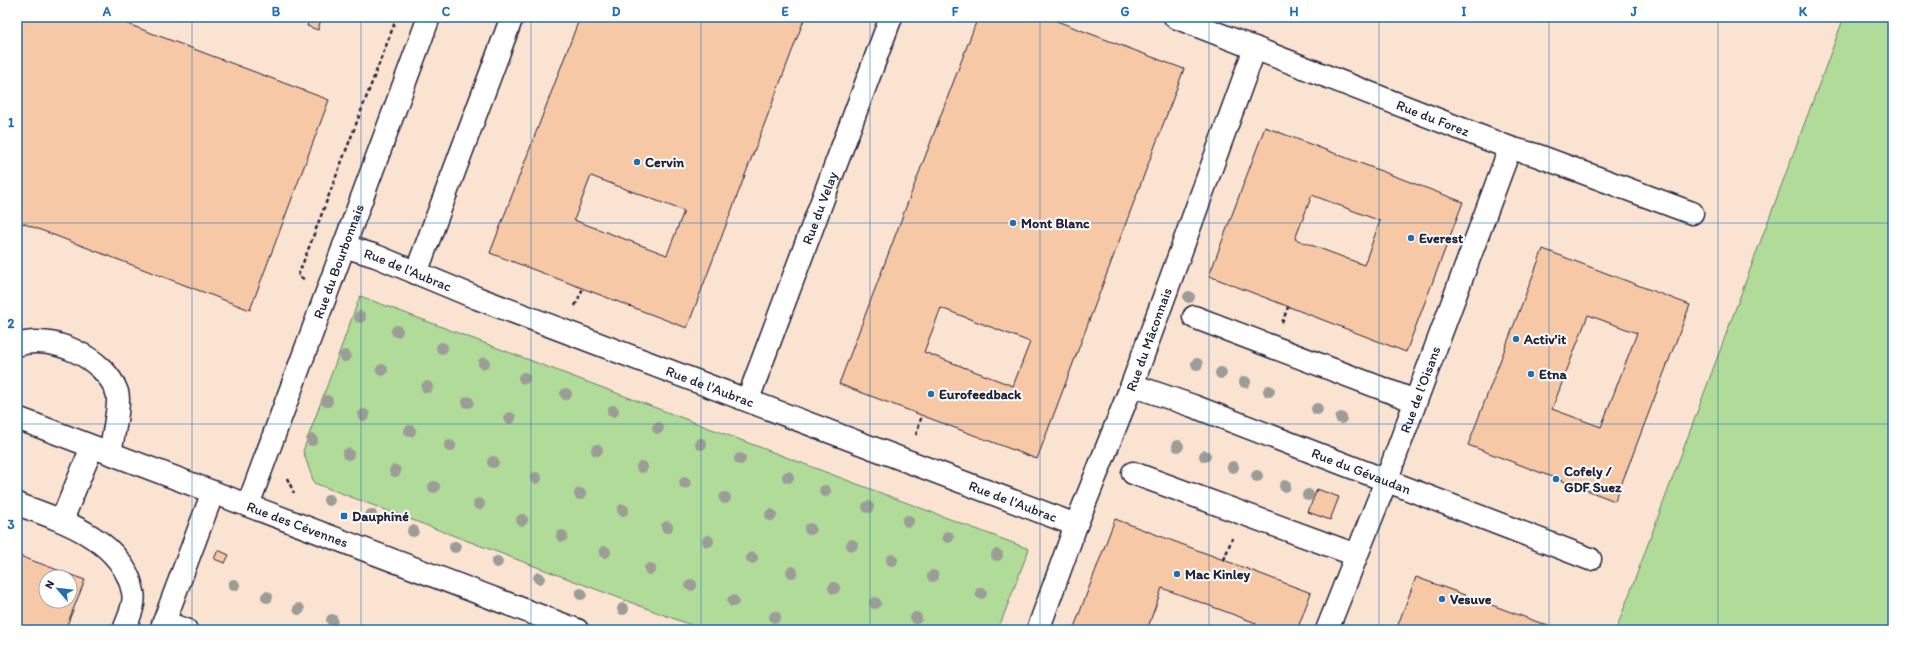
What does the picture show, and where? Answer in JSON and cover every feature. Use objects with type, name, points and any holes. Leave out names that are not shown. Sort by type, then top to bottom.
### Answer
[{"type":"street","name":"Rue du Bourbonnais","points":[[248,505],[429,17]]},
{"type":"street","points":[[416,273],[512,17]]},
{"type":"street","name":"Rue du Velay","points":[[748,400],[891,17]]},
{"type":"street","name":"Rue du Forez","points":[[1175,17],[1510,148],[1536,155],[1692,213]]},
{"type":"street","name":"Rue du Mâconnais","points":[[1038,630],[1076,525],[1132,385],[1255,48]]},
{"type":"street","name":"Rue de l'Oisans","points":[[1327,630],[1386,481],[1510,148]]},
{"type":"street","name":"Rue de l'Aubrac","points":[[344,246],[376,256],[484,301],[1076,525]]},
{"type":"street","points":[[1194,317],[1415,401]]},
{"type":"street","points":[[17,345],[22,343],[50,343],[74,350],[100,365],[118,393],[116,421],[62,520]]},
{"type":"street","name":"Rue du Gévaudan","points":[[1132,385],[1590,559]]},
{"type":"street","name":"Rue des Cévennes","points":[[17,418],[575,630]]},
{"type":"street","points":[[1133,473],[1356,555]]},
{"type":"street","points":[[186,630],[162,626],[213,492]]},
{"type":"street","points":[[17,504],[62,520],[97,540],[122,564],[134,592],[131,613],[124,630]]},
{"type":"shaded area","points":[[17,17],[1844,17],[1616,630],[17,630]]},
{"type":"green space","points":[[1844,17],[1893,17],[1893,630],[1616,630]]},
{"type":"green space","points":[[360,296],[1029,549],[998,630],[704,630],[314,483],[303,451]]},
{"type":"building","points":[[17,17],[109,17],[329,100],[250,310],[17,221]]},
{"type":"building","points":[[310,17],[321,19],[318,30],[307,26]]},
{"type":"building","name":"Cervin","points":[[580,17],[805,17],[687,328],[490,253]],"holes":[[[591,176],[684,211],[667,255],[574,220]]]},
{"type":"building","name":"Mont Blanc","points":[[978,17],[1046,17],[1184,69],[1037,459],[839,384]],"holes":[[[941,308],[1030,342],[1013,386],[924,352]]]},
{"type":"building","name":"Everest","points":[[1265,127],[1463,202],[1406,352],[1209,276]],"holes":[[[1312,195],[1380,221],[1364,265],[1295,239]]]},
{"type":"building","name":"Etna","points":[[1543,249],[1690,305],[1615,501],[1468,445]],"holes":[[[1588,315],[1637,333],[1601,427],[1552,409]]]},
{"type":"building","points":[[1317,489],[1339,497],[1330,520],[1308,512]]},
{"type":"building","name":"Mac Kinley","points":[[1115,519],[1311,593],[1297,630],[1253,630],[1256,623],[1162,588],[1147,630],[1073,630]]},
{"type":"building","points":[[218,550],[229,555],[225,563],[214,559]]},
{"type":"building","points":[[17,555],[55,569],[38,569],[38,609],[73,609],[65,630],[17,630]]},
{"type":"building","points":[[78,577],[85,580],[78,598]]},
{"type":"building","name":"Vesuve","points":[[1416,577],[1535,621],[1559,630],[1396,630]]},
{"type":"place","name":"Cervin","points":[[637,162]]},
{"type":"place","name":"Mont Blanc","points":[[1013,223]]},
{"type":"place","name":"Everest","points":[[1411,238]]},
{"type":"place","name":"Activ'it","points":[[1516,339]]},
{"type":"place","name":"Etna","points":[[1531,374]]},
{"type":"place","name":"Eurofeedback","points":[[931,394]]},
{"type":"place","name":"Cofely / GDF Suez","points":[[1556,479]]},
{"type":"place","name":"Dauphiné","points":[[344,516]]},
{"type":"place","name":"Mac Kinley","points":[[1177,574]]},
{"type":"place","name":"Vesuve","points":[[1442,599]]}]
